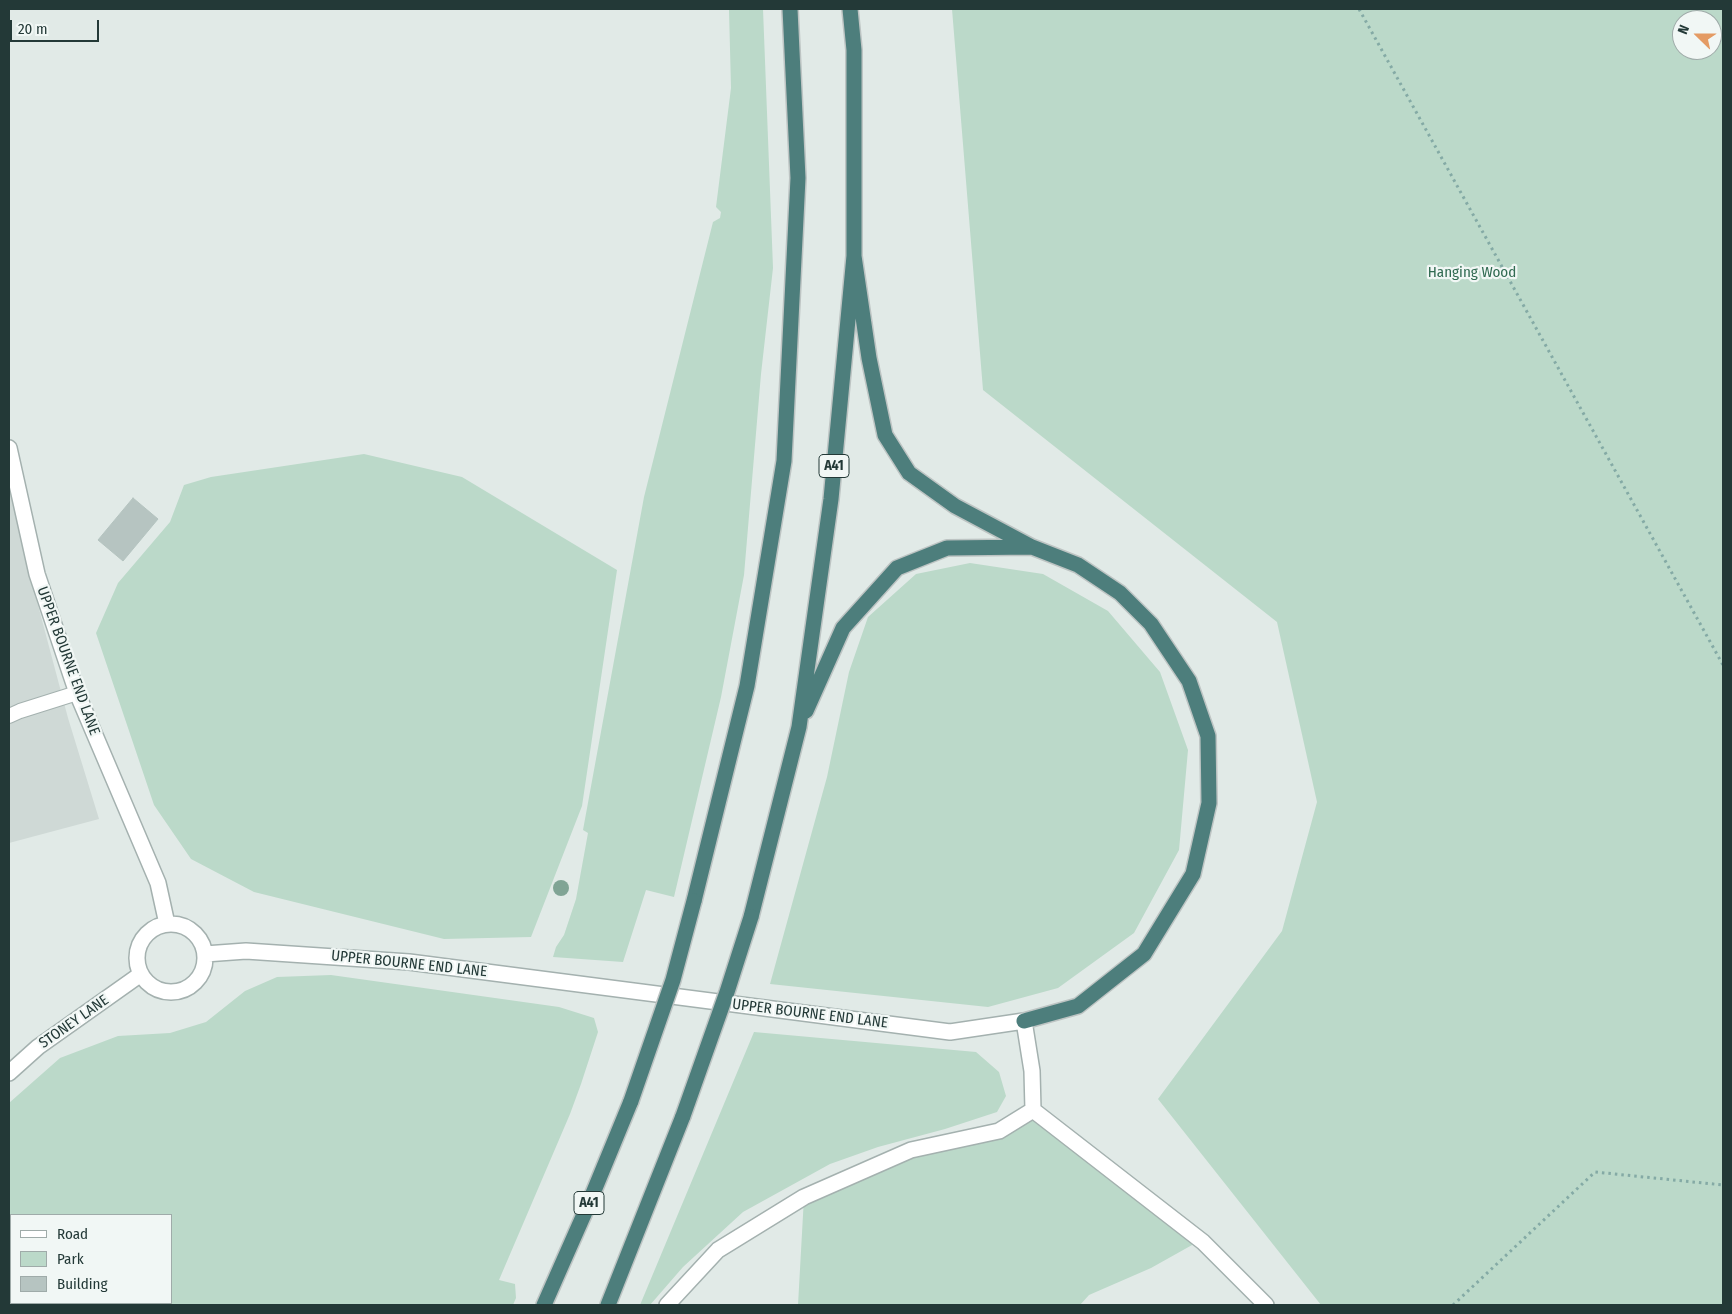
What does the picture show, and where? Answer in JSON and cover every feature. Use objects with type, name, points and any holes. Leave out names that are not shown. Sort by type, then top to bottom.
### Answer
[{"type":"highway","name":"A41","points":[[544,1305],[589,1203],[631,1100],[672,980],[694,902],[747,686],[784,461],[798,178],[790,9]]},
{"type":"highway","name":"A41","points":[[608,1305],[683,1116],[727,992],[751,917],[799,727],[831,499],[854,256],[854,50],[850,9]]},
{"type":"highway","points":[[854,256],[869,358],[885,435],[909,473],[954,506],[1032,547],[1078,565],[1120,593],[1151,624],[1189,681],[1208,736],[1209,802],[1193,874],[1144,954],[1078,1006],[1024,1021]]},
{"type":"highway","points":[[799,727],[844,628],[897,568],[947,548],[1032,547]]},
{"type":"street","name":"UPPER BOURNE END LANE","points":[[9,448],[37,574],[77,693],[158,883],[167,924]]},
{"type":"street","points":[[167,924],[188,928],[202,944],[205,954],[204,966],[200,976],[192,985],[182,991],[170,992],[159,990],[148,983],[138,964],[138,953],[148,934],[167,924]]},
{"type":"street","name":"UPPER BOURNE END LANE","points":[[205,954],[246,951],[409,962],[950,1032],[1024,1021]]},
{"type":"street","name":"STONEY LANE","points":[[9,1073],[38,1047],[142,974]]},
{"type":"street","points":[[1024,1021],[1032,1071],[1033,1110]]},
{"type":"street","points":[[667,1305],[718,1250],[804,1197],[911,1150],[999,1131],[1033,1110]]},
{"type":"street","points":[[1033,1110],[1203,1242],[1266,1305]]},
{"type":"lane","points":[[9,716],[77,693]]},
{"type":"path","points":[[1358,9],[1723,665]]},
{"type":"path","points":[[1453,1305],[1595,1172],[1723,1186]]},
{"type":"shaded area","points":[[9,456],[26,560],[68,718],[99,819],[9,843]]},
{"type":"green space","points":[[763,9],[773,268],[761,374],[744,575],[721,697],[674,897],[646,890],[623,962],[553,957],[556,947],[564,935],[576,899],[588,833],[583,830],[644,497],[713,222],[720,218],[721,212],[716,207],[731,88],[729,10]]},
{"type":"green space","name":"Hanging Wood","points":[[952,9],[1723,9],[1723,1305],[1321,1305],[1158,1099],[1282,931],[1317,802],[1277,622],[983,390]]},
{"type":"green space","points":[[364,454],[462,477],[617,570],[582,806],[531,937],[444,939],[254,892],[191,859],[154,805],[96,633],[118,583],[170,522],[184,485],[211,477]]},
{"type":"green space","points":[[970,563],[1043,574],[1108,611],[1160,672],[1188,750],[1179,850],[1134,933],[1058,988],[988,1007],[770,984],[827,777],[849,672],[868,617],[916,574]]},
{"type":"green space","points":[[331,975],[559,1007],[594,1018],[598,1032],[581,1084],[499,1280],[515,1284],[516,1298],[513,1305],[9,1305],[9,1103],[60,1058],[118,1036],[170,1033],[206,1022],[245,991],[277,977]]},
{"type":"green space","points":[[754,1032],[976,1052],[999,1072],[1006,1096],[997,1112],[945,1129],[878,1147],[830,1164],[743,1212],[683,1267],[650,1305],[640,1305]]},
{"type":"green space","points":[[1033,1110],[1201,1240],[1151,1268],[1089,1295],[1080,1305],[798,1305],[804,1197],[911,1150],[999,1131]]},
{"type":"building","points":[[133,498],[158,519],[123,561],[98,540]]}]
